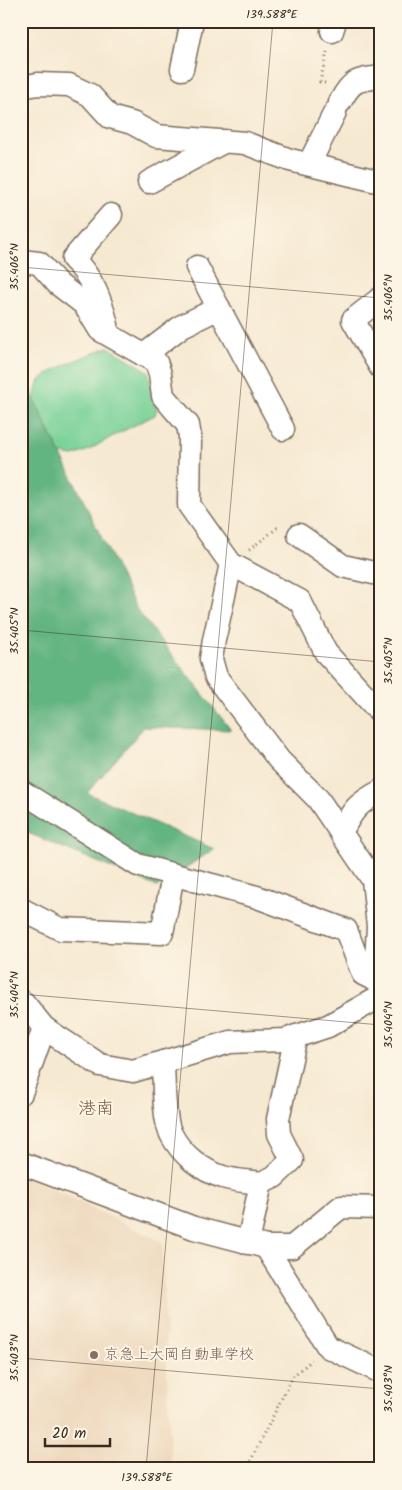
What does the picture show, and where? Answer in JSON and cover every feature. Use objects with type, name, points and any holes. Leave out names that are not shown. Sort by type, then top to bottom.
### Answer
[{"type":"street","points":[[182,69],[192,21]]},
{"type":"street","points":[[309,164],[341,101],[359,79],[381,77]]},
{"type":"street","points":[[21,87],[38,84],[69,85],[90,95],[110,118],[132,123],[156,136],[245,143],[290,160],[381,182]]},
{"type":"street","points":[[149,182],[225,141]]},
{"type":"street","points":[[109,336],[97,291],[73,259],[111,215]]},
{"type":"street","points":[[21,261],[39,263],[58,284],[84,304],[100,330],[156,362],[163,396],[188,425],[190,446],[189,505],[231,564],[300,601],[326,654],[381,713]]},
{"type":"street","points":[[197,267],[283,428]]},
{"type":"street","points":[[381,298],[353,320],[381,368]]},
{"type":"street","points":[[144,355],[182,326],[219,308]]},
{"type":"street","points":[[299,535],[343,566],[378,574],[381,573]]},
{"type":"street","points":[[231,564],[211,659],[216,676],[279,760],[318,798],[372,880],[378,926],[379,987]]},
{"type":"street","points":[[21,791],[138,865],[257,897],[346,930],[363,974],[379,987]]},
{"type":"street","points":[[341,833],[351,813],[366,798],[381,791]]},
{"type":"street","points":[[21,909],[60,929],[162,932],[174,875]]},
{"type":"street","points":[[21,1003],[24,1003],[44,1028],[100,1065],[133,1071],[230,1042],[285,1040],[328,1026],[379,987]]},
{"type":"street","points":[[21,1093],[44,1028]]},
{"type":"street","points":[[163,1062],[165,1108],[170,1133],[184,1153],[205,1171],[224,1178],[261,1183],[274,1177],[292,1160],[279,1134],[278,1119],[296,1036]]},
{"type":"street","points":[[21,1163],[194,1228],[257,1245],[292,1247],[341,1207],[381,1208]]},
{"type":"street","points":[[261,1183],[257,1245],[328,1347],[381,1372]]},
{"type":"path","points":[[320,82],[333,26]]},
{"type":"path","points":[[231,564],[277,528],[289,529],[299,535]]},
{"type":"path","points":[[244,1469],[251,1460],[293,1376],[328,1347]]},
{"type":"shaded area","name":"京急上大岡自動車学校","points":[[21,1174],[162,1242],[171,1469],[21,1469]]},
{"type":"green space","points":[[108,347],[148,371],[157,408],[155,415],[89,450],[73,456],[52,452],[32,424],[39,382],[43,377],[60,367]]},
{"type":"green space","points":[[21,373],[137,610],[231,730],[144,727],[87,793],[214,849],[157,887],[21,830]]},
{"type":"place","name":"京急上大岡自動車学校","points":[[94,1355]]},
{"type":"district","name":"港南","points":[[96,1109]]}]
